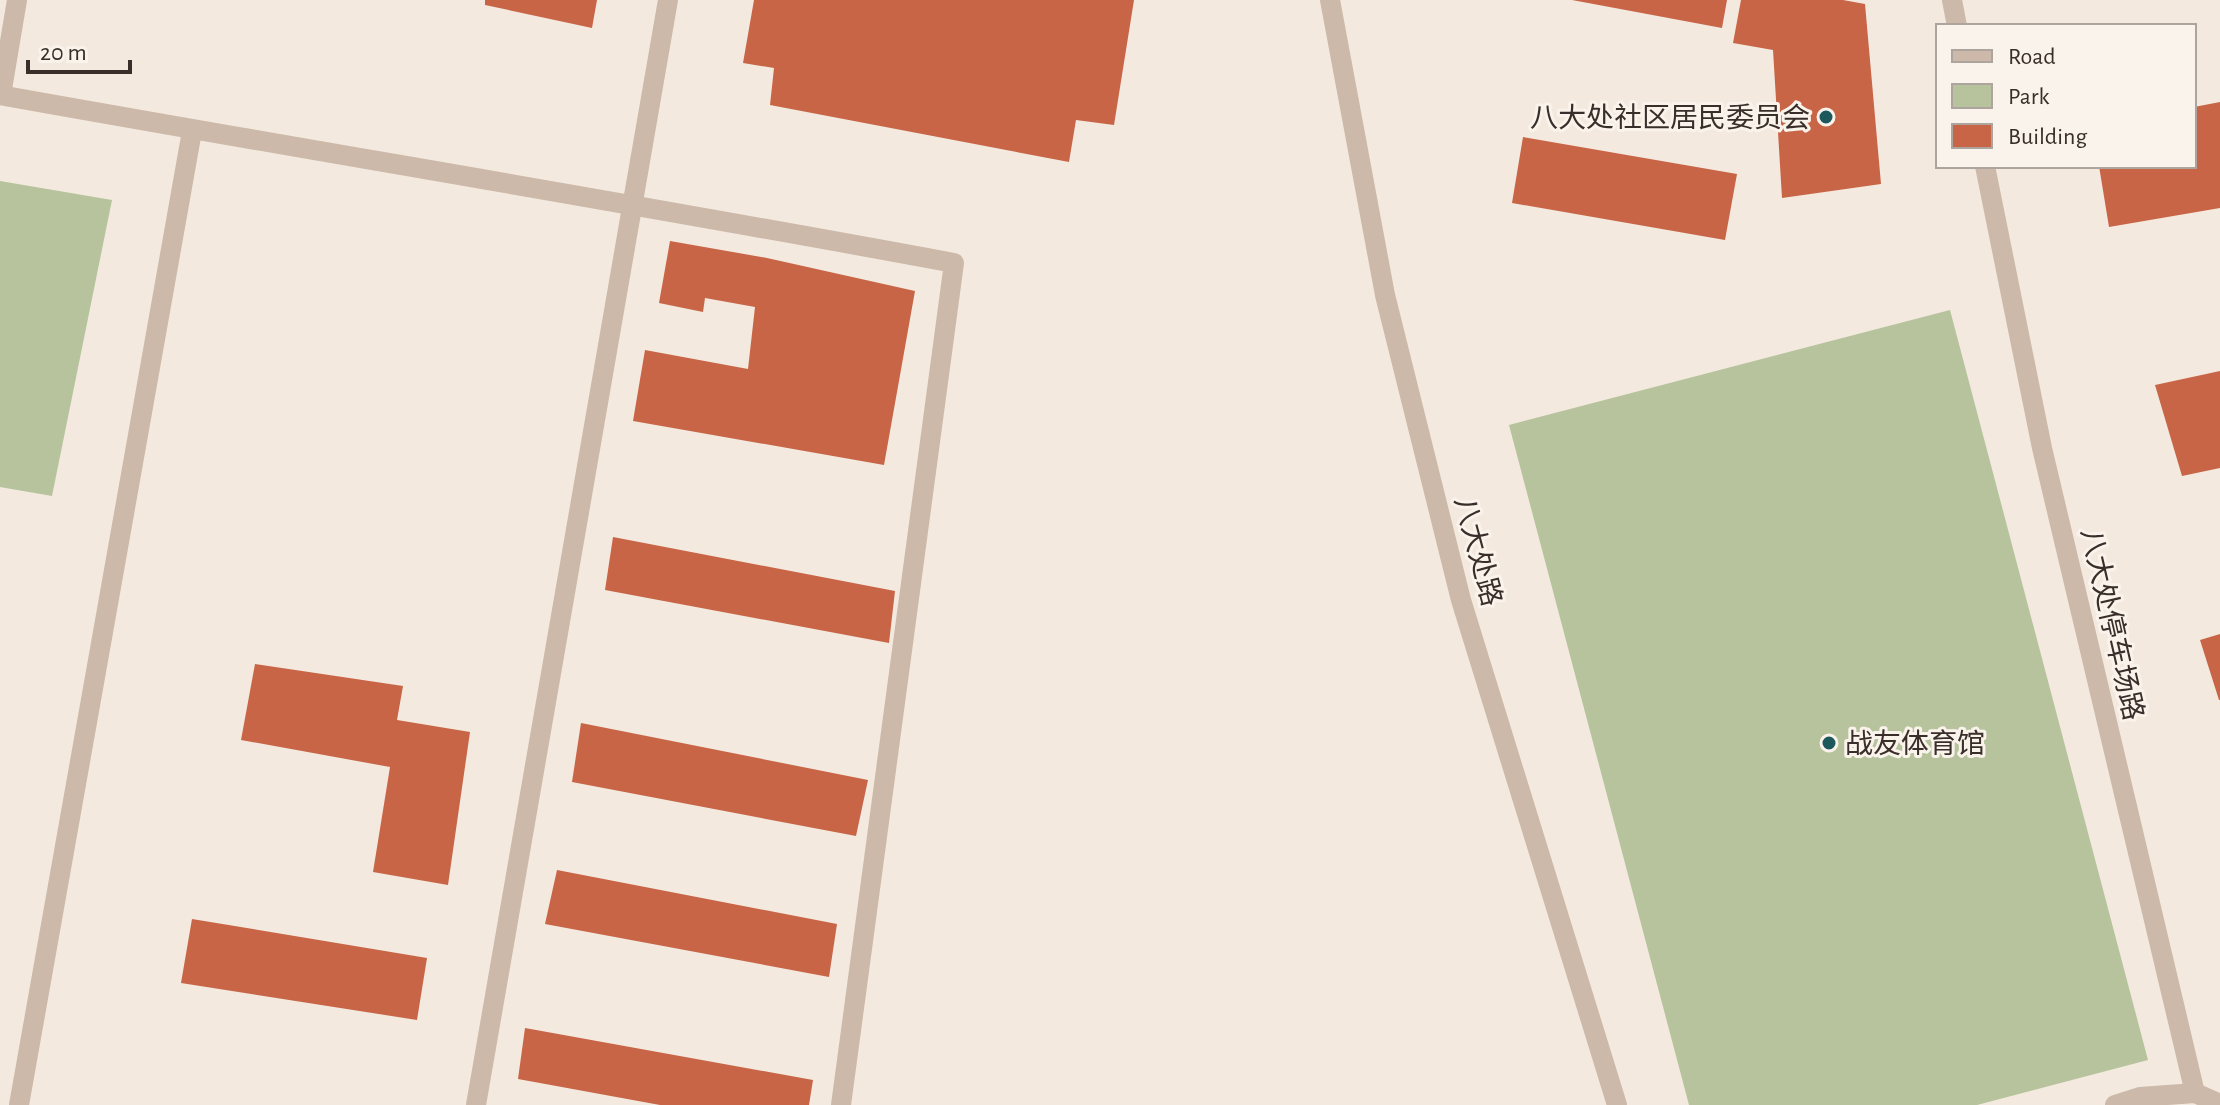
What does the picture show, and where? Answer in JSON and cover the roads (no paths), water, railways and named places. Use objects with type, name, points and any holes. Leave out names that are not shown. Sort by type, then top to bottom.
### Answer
[{"type":"street","points":[[17,0],[0,95],[192,131],[633,203],[954,263],[841,1105]]},
{"type":"street","points":[[476,1105],[668,0]]},
{"type":"street","name":"八大处路","points":[[1330,0],[1385,295],[1461,600],[1617,1105]]},
{"type":"street","points":[[1952,0],[1957,24]]},
{"type":"street","points":[[19,1105],[192,131]]},
{"type":"street","name":"八大处停车场路","points":[[1985,168],[2042,448],[2195,1093]]},
{"type":"street","points":[[2115,1105],[2140,1097],[2195,1093],[2220,1104]]},
{"type":"place","name":"八大处社区居民委员会","points":[[1826,117]]},
{"type":"place","name":"战友体育馆","points":[[1829,743]]}]
